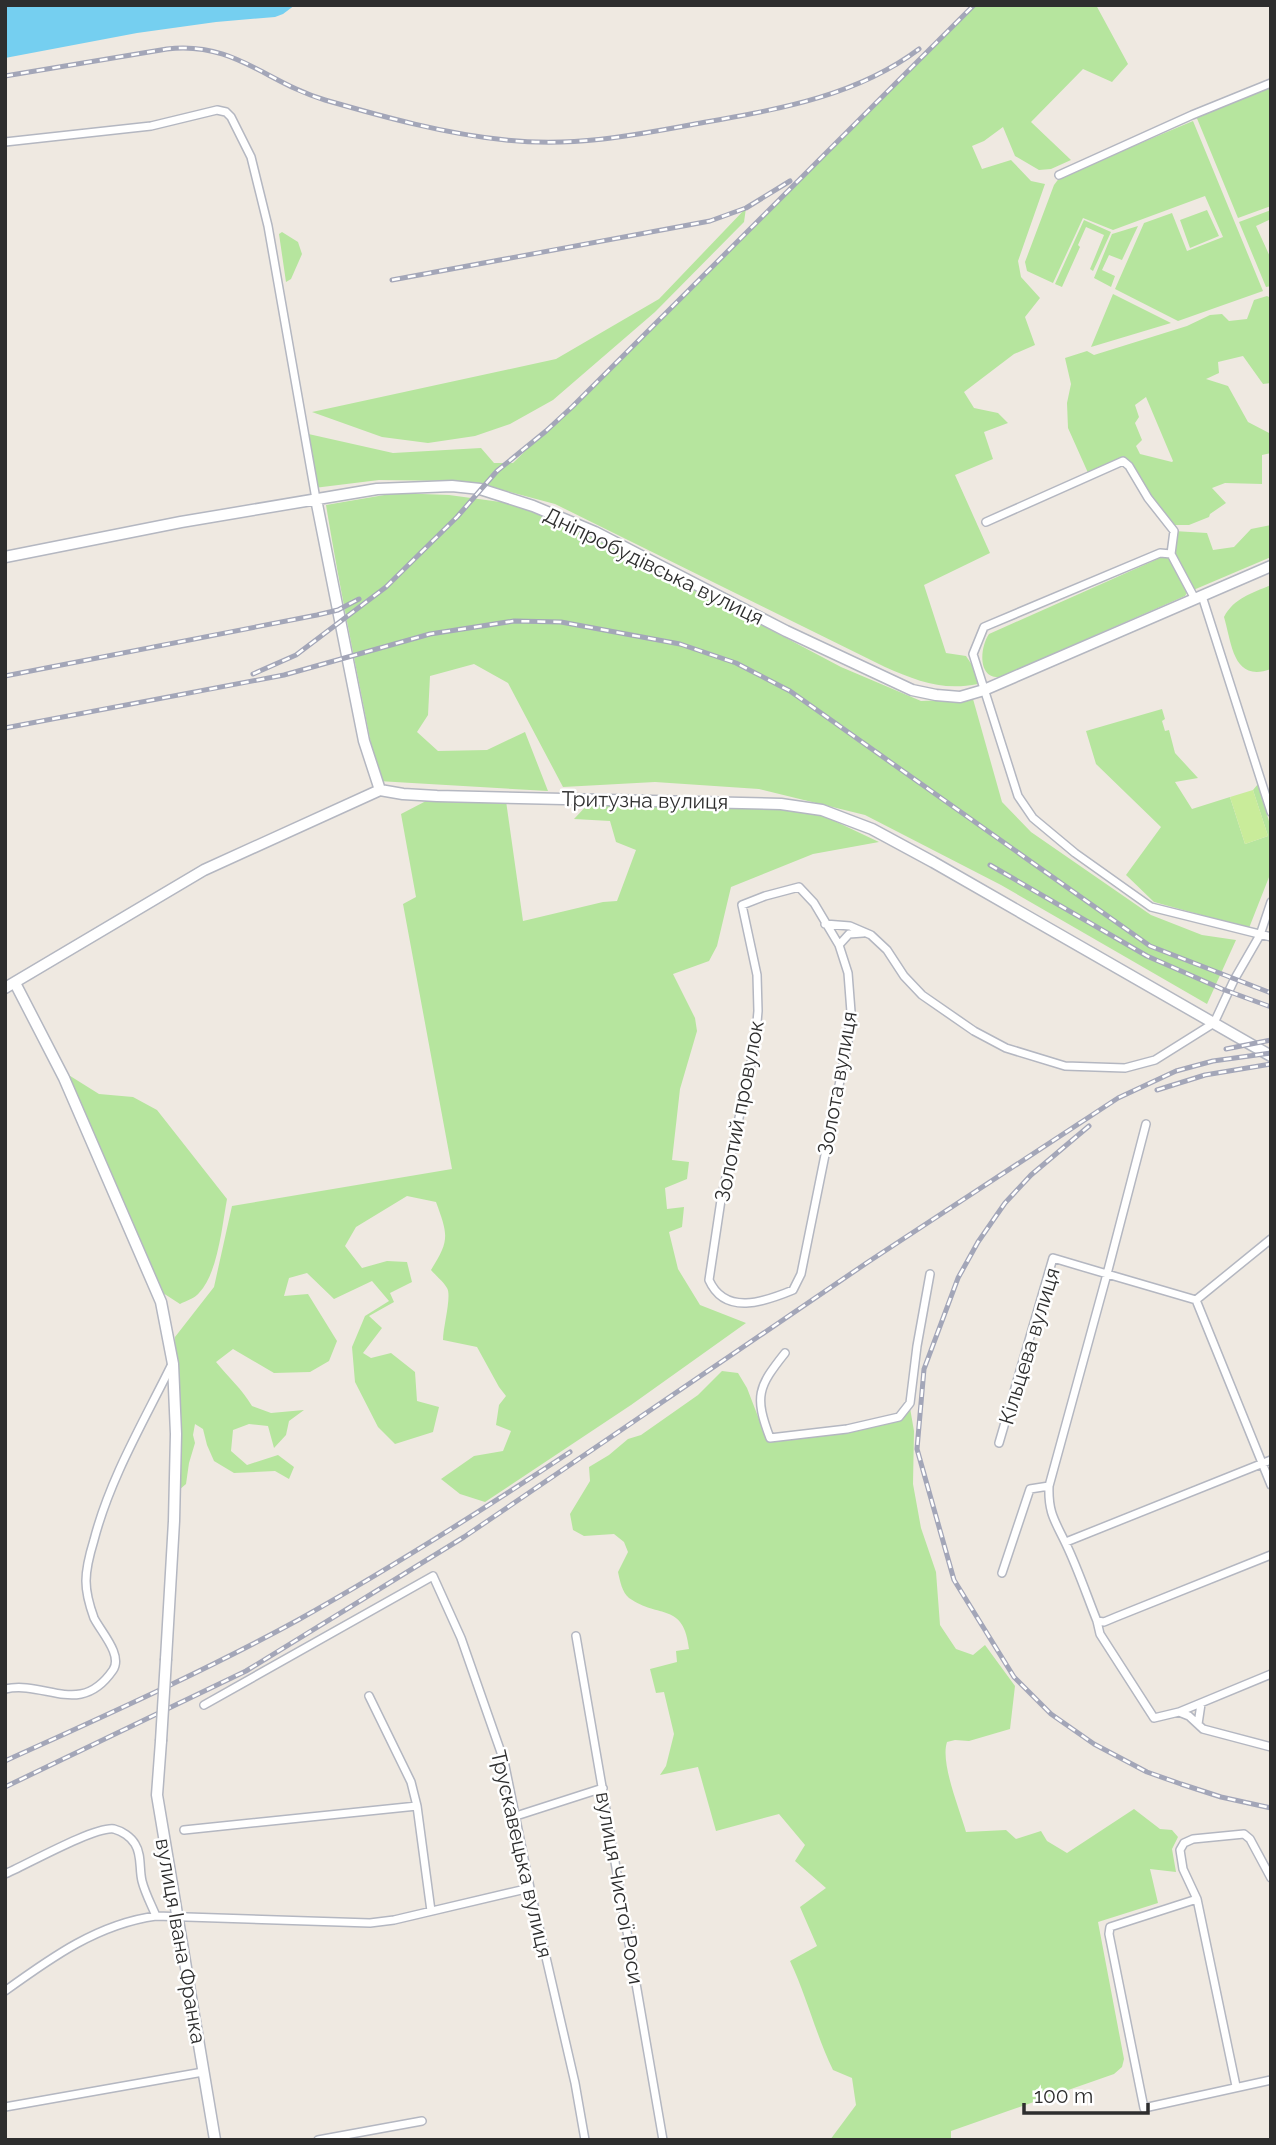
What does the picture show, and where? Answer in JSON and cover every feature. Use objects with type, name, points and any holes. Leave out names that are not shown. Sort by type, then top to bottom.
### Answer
[{"type":"street","points":[[1059,175],[1271,83]]},
{"type":"street","points":[[5,142],[159,125],[217,110],[226,112],[230,117],[251,157],[268,226],[316,499],[364,741],[380,790],[204,870],[10,986]]},
{"type":"street","points":[[986,522],[1123,461],[1129,466],[1148,498],[1174,531],[1171,554],[1199,598],[1271,812]]},
{"type":"street","name":"Дніпробудівська вулиця","points":[[5,556],[181,522],[377,489],[418,486],[480,489],[533,506],[595,532],[786,631],[912,690],[960,697],[984,690],[1271,566]]},
{"type":"street","points":[[1171,554],[1160,553],[984,627],[973,654],[1018,796],[1033,818],[1075,853],[1151,907],[1271,937]]},
{"type":"street","name":"Тритузна вулиця","points":[[380,790],[438,796],[781,804],[822,810],[872,829],[933,862],[1271,1056]]},
{"type":"street","name":"Золота вулиця","points":[[793,1290],[801,1274],[848,1041],[851,991],[839,945],[814,903],[799,887]]},
{"type":"street","name":"Золотий провулок","points":[[793,1290],[775,1298],[737,1303],[724,1301],[714,1292],[709,1280],[721,1200],[755,1045],[758,1012],[757,975],[742,905],[765,895],[799,887]]},
{"type":"street","points":[[825,923],[850,926],[871,934],[922,995],[1006,1048],[1065,1066],[1125,1068],[1155,1060],[1214,1023],[1234,980],[1260,935],[1271,902]]},
{"type":"street","points":[[839,945],[849,934],[871,934]]},
{"type":"street","name":"вулиця Івана Франка","points":[[10,986],[31,1011],[64,1078],[161,1302],[173,1364],[176,1434],[174,1500],[157,1795],[215,2140]]},
{"type":"street","points":[[1146,1124],[1049,1486],[1048,1504],[1053,1522],[1066,1542],[1100,1634],[1154,1718],[1180,1712],[1271,1674]]},
{"type":"street","points":[[1271,1239],[1196,1300],[1271,1485]]},
{"type":"street","name":"Кільцева вулиця","points":[[999,1443],[1053,1258],[1196,1300]]},
{"type":"street","points":[[785,1353],[765,1377],[761,1392],[762,1414],[770,1438],[847,1429],[899,1417],[910,1403],[930,1275]]},
{"type":"street","points":[[5,1689],[14,1687],[77,1696],[88,1692],[114,1670],[116,1657],[94,1617],[89,1600],[86,1581],[89,1558],[104,1505],[173,1364]]},
{"type":"street","points":[[1066,1542],[1271,1460]]},
{"type":"street","points":[[1002,1573],[1030,1489],[1049,1486]]},
{"type":"street","points":[[1097,1621],[1104,1622],[1271,1555]]},
{"type":"street","name":"Трускавецька вулиця","points":[[204,1705],[433,1576],[461,1638],[504,1760],[575,2083],[584,2140]]},
{"type":"street","name":"вулиця Чистої Роси","points":[[576,1636],[663,2140]]},
{"type":"street","points":[[369,1696],[411,1782],[417,1806],[431,1910]]},
{"type":"street","points":[[1198,1724],[1201,1704]]},
{"type":"street","points":[[1180,1712],[1203,1729],[1271,1747]]},
{"type":"street","points":[[516,1816],[603,1788]]},
{"type":"street","points":[[184,1830],[417,1806]]},
{"type":"street","points":[[5,1874],[105,1829],[115,1829],[127,1835],[139,1852],[142,1884],[156,1916]]},
{"type":"street","points":[[1236,2087],[1197,1899],[1183,1869],[1180,1850],[1184,1843],[1193,1839],[1244,1834],[1250,1839],[1271,1878]]},
{"type":"street","points":[[5,1991],[69,1947],[98,1932],[137,1919],[156,1916],[370,1923],[394,1920],[530,1888]]},
{"type":"street","points":[[1197,1899],[1110,1927],[1109,1934],[1144,2108],[1271,2080]]},
{"type":"street","points":[[5,2107],[203,2072]]},
{"type":"street","points":[[318,2140],[422,2121]]},
{"type":"green space","points":[[974,5],[1096,5],[1128,64],[1112,82],[1083,69],[1031,122],[1071,160],[1051,169],[1039,170],[1015,156],[1003,127],[972,146],[982,169],[1011,160],[1031,181],[1045,184],[1018,261],[1021,277],[1040,298],[1025,317],[1035,345],[1014,354],[964,392],[974,408],[998,413],[1008,423],[984,432],[993,459],[955,475],[990,553],[924,585],[946,653],[966,656],[978,684],[941,685],[885,667],[555,504],[491,487],[453,481],[379,480],[314,488],[304,433],[393,453],[481,448],[494,463],[513,463]]},
{"type":"green space","points":[[1271,86],[1271,206],[1238,218],[1196,116]]},
{"type":"green space","points":[[1193,121],[1263,291],[1178,321],[1115,289],[1144,223],[1172,213],[1187,251],[1223,237],[1205,196],[1113,230],[1083,218],[1053,283],[1027,271],[1025,262],[1054,185],[1060,177]]},
{"type":"green space","points":[[746,208],[744,222],[655,312],[553,400],[510,424],[475,436],[428,443],[382,437],[312,412],[556,359],[659,299]]},
{"type":"green space","points":[[1207,210],[1219,236],[1190,248],[1180,220]]},
{"type":"green space","points":[[1271,210],[1271,219],[1256,226],[1271,259],[1271,286],[1266,287],[1239,222]]},
{"type":"green space","points":[[1084,220],[1111,232],[1093,271],[1090,269],[1104,235],[1086,227],[1062,287],[1055,284]]},
{"type":"green space","points":[[1138,226],[1122,260],[1109,255],[1102,270],[1115,276],[1111,287],[1094,278],[1112,234]]},
{"type":"green space","points":[[282,232],[298,242],[302,254],[291,279],[286,282],[279,234]]},
{"type":"green space","points":[[1113,294],[1171,323],[1091,347]]},
{"type":"green space","points":[[1267,296],[1271,298],[1271,383],[1263,384],[1243,356],[1218,362],[1219,373],[1206,379],[1228,386],[1248,422],[1271,434],[1271,453],[1262,455],[1262,484],[1225,483],[1212,488],[1226,503],[1209,517],[1189,525],[1169,525],[1123,461],[1089,475],[1068,428],[1067,403],[1071,384],[1065,358],[1087,351],[1094,355],[1187,326],[1210,315],[1222,314],[1229,321],[1247,319],[1254,300]],"holes":[[[1146,397],[1173,461],[1140,454],[1136,446],[1142,440],[1135,423],[1139,417],[1135,405]]]},
{"type":"green space","points":[[396,493],[449,495],[524,505],[600,540],[841,667],[921,701],[973,699],[1002,802],[1031,832],[1151,915],[1202,935],[1236,940],[1207,1004],[1001,885],[865,815],[759,789],[655,782],[563,787],[508,683],[474,664],[430,676],[428,715],[417,732],[438,751],[487,750],[525,732],[548,791],[378,781],[326,505]]},
{"type":"green space","points":[[1271,525],[1271,557],[1191,591],[1171,554],[1174,531],[1207,533],[1213,550],[1234,547],[1251,529]]},
{"type":"green space","points":[[1162,557],[1171,558],[1188,591],[1185,596],[1000,677],[987,673],[982,654],[989,634]]},
{"type":"green space","points":[[1271,585],[1271,669],[1249,671],[1236,658],[1224,617],[1238,601]]},
{"type":"green space","points":[[1162,709],[1165,719],[1162,721],[1165,731],[1169,730],[1175,753],[1198,778],[1175,782],[1192,809],[1230,797],[1245,844],[1268,836],[1253,790],[1258,784],[1271,828],[1271,872],[1249,928],[1154,902],[1126,875],[1161,827],[1096,764],[1086,731]]},
{"type":"green space","points":[[1253,790],[1268,836],[1245,844],[1230,797]]},
{"type":"green space","points":[[426,801],[506,801],[523,921],[617,901],[636,850],[616,842],[610,821],[574,819],[589,803],[781,809],[824,816],[879,842],[813,854],[731,887],[717,946],[709,961],[673,974],[695,1018],[697,1031],[680,1089],[672,1160],[689,1162],[687,1179],[665,1188],[667,1209],[684,1207],[682,1227],[669,1232],[678,1269],[700,1305],[746,1323],[631,1405],[485,1502],[460,1494],[441,1479],[474,1456],[503,1451],[511,1431],[496,1425],[499,1405],[506,1396],[477,1347],[443,1340],[448,1292],[444,1283],[431,1270],[444,1244],[443,1222],[436,1202],[407,1196],[356,1227],[345,1246],[362,1268],[387,1261],[407,1262],[412,1282],[390,1293],[394,1302],[369,1316],[382,1328],[363,1353],[371,1358],[391,1353],[415,1372],[417,1401],[439,1407],[433,1432],[395,1444],[378,1427],[355,1382],[352,1347],[365,1316],[389,1301],[372,1281],[334,1299],[307,1273],[289,1278],[284,1296],[308,1294],[337,1341],[329,1361],[310,1372],[274,1373],[233,1349],[216,1362],[252,1406],[271,1413],[304,1410],[289,1421],[286,1435],[274,1448],[268,1426],[249,1424],[233,1430],[231,1451],[247,1465],[278,1455],[294,1467],[289,1479],[275,1471],[234,1473],[214,1461],[203,1429],[195,1424],[195,1443],[186,1484],[179,1490],[175,1337],[214,1287],[232,1206],[452,1169],[403,904],[416,897],[401,814]]},
{"type":"green space","points":[[67,1074],[99,1094],[133,1097],[157,1110],[227,1199],[211,1274],[193,1298],[180,1304],[163,1293]]},
{"type":"green space","points":[[722,1371],[738,1373],[747,1388],[767,1440],[856,1430],[892,1422],[910,1408],[914,1431],[913,1484],[921,1528],[936,1572],[940,1625],[956,1649],[973,1655],[985,1645],[1015,1686],[1010,1729],[969,1741],[947,1742],[948,1774],[966,1832],[1006,1830],[1016,1839],[1041,1831],[1047,1841],[1067,1853],[1134,1809],[1160,1829],[1172,1830],[1178,1837],[1172,1849],[1176,1872],[1150,1869],[1158,1903],[1098,1922],[1124,2059],[1122,2067],[1114,2074],[951,2131],[951,2140],[830,2140],[856,2105],[852,2078],[833,2070],[790,1961],[817,1946],[800,1907],[826,1888],[795,1861],[805,1845],[779,1814],[716,1831],[698,1767],[660,1775],[666,1766],[674,1734],[664,1692],[656,1693],[650,1669],[677,1662],[676,1651],[689,1649],[686,1634],[676,1618],[640,1604],[625,1593],[618,1572],[628,1552],[624,1542],[614,1534],[584,1536],[573,1530],[570,1514],[590,1481],[589,1467],[698,1395]]},
{"type":"water","points":[[5,5],[295,5],[275,17],[137,33],[5,58]]},
{"type":"railway","points":[[253,674],[296,655],[386,587],[457,517],[497,471],[572,407],[974,5]]},
{"type":"railway","points":[[5,76],[167,49],[191,48],[231,57],[304,93],[392,119],[483,137],[555,142],[625,136],[812,100],[868,79],[919,49]]},
{"type":"railway","points":[[392,280],[710,221],[746,208],[790,181]]},
{"type":"railway","points":[[5,676],[317,615],[338,610],[359,599]]},
{"type":"railway","points":[[5,728],[284,675],[430,634],[514,621],[561,622],[680,644],[736,663],[790,691],[1150,946],[1271,993]]},
{"type":"railway","points":[[990,865],[1147,956],[1271,1007]]},
{"type":"railway","points":[[1226,1049],[1271,1040]]},
{"type":"railway","points":[[5,1787],[246,1671],[464,1537],[868,1262],[1118,1098],[1176,1071],[1213,1061],[1271,1053]]},
{"type":"railway","points":[[1157,1090],[1205,1075],[1271,1064]]},
{"type":"railway","points":[[1089,1126],[1031,1175],[1005,1203],[978,1242],[958,1278],[924,1369],[917,1449],[954,1580],[1014,1677],[1051,1714],[1094,1744],[1147,1772],[1221,1797],[1271,1808]]},
{"type":"railway","points":[[5,1761],[190,1676],[298,1620],[435,1539],[570,1452]]}]
